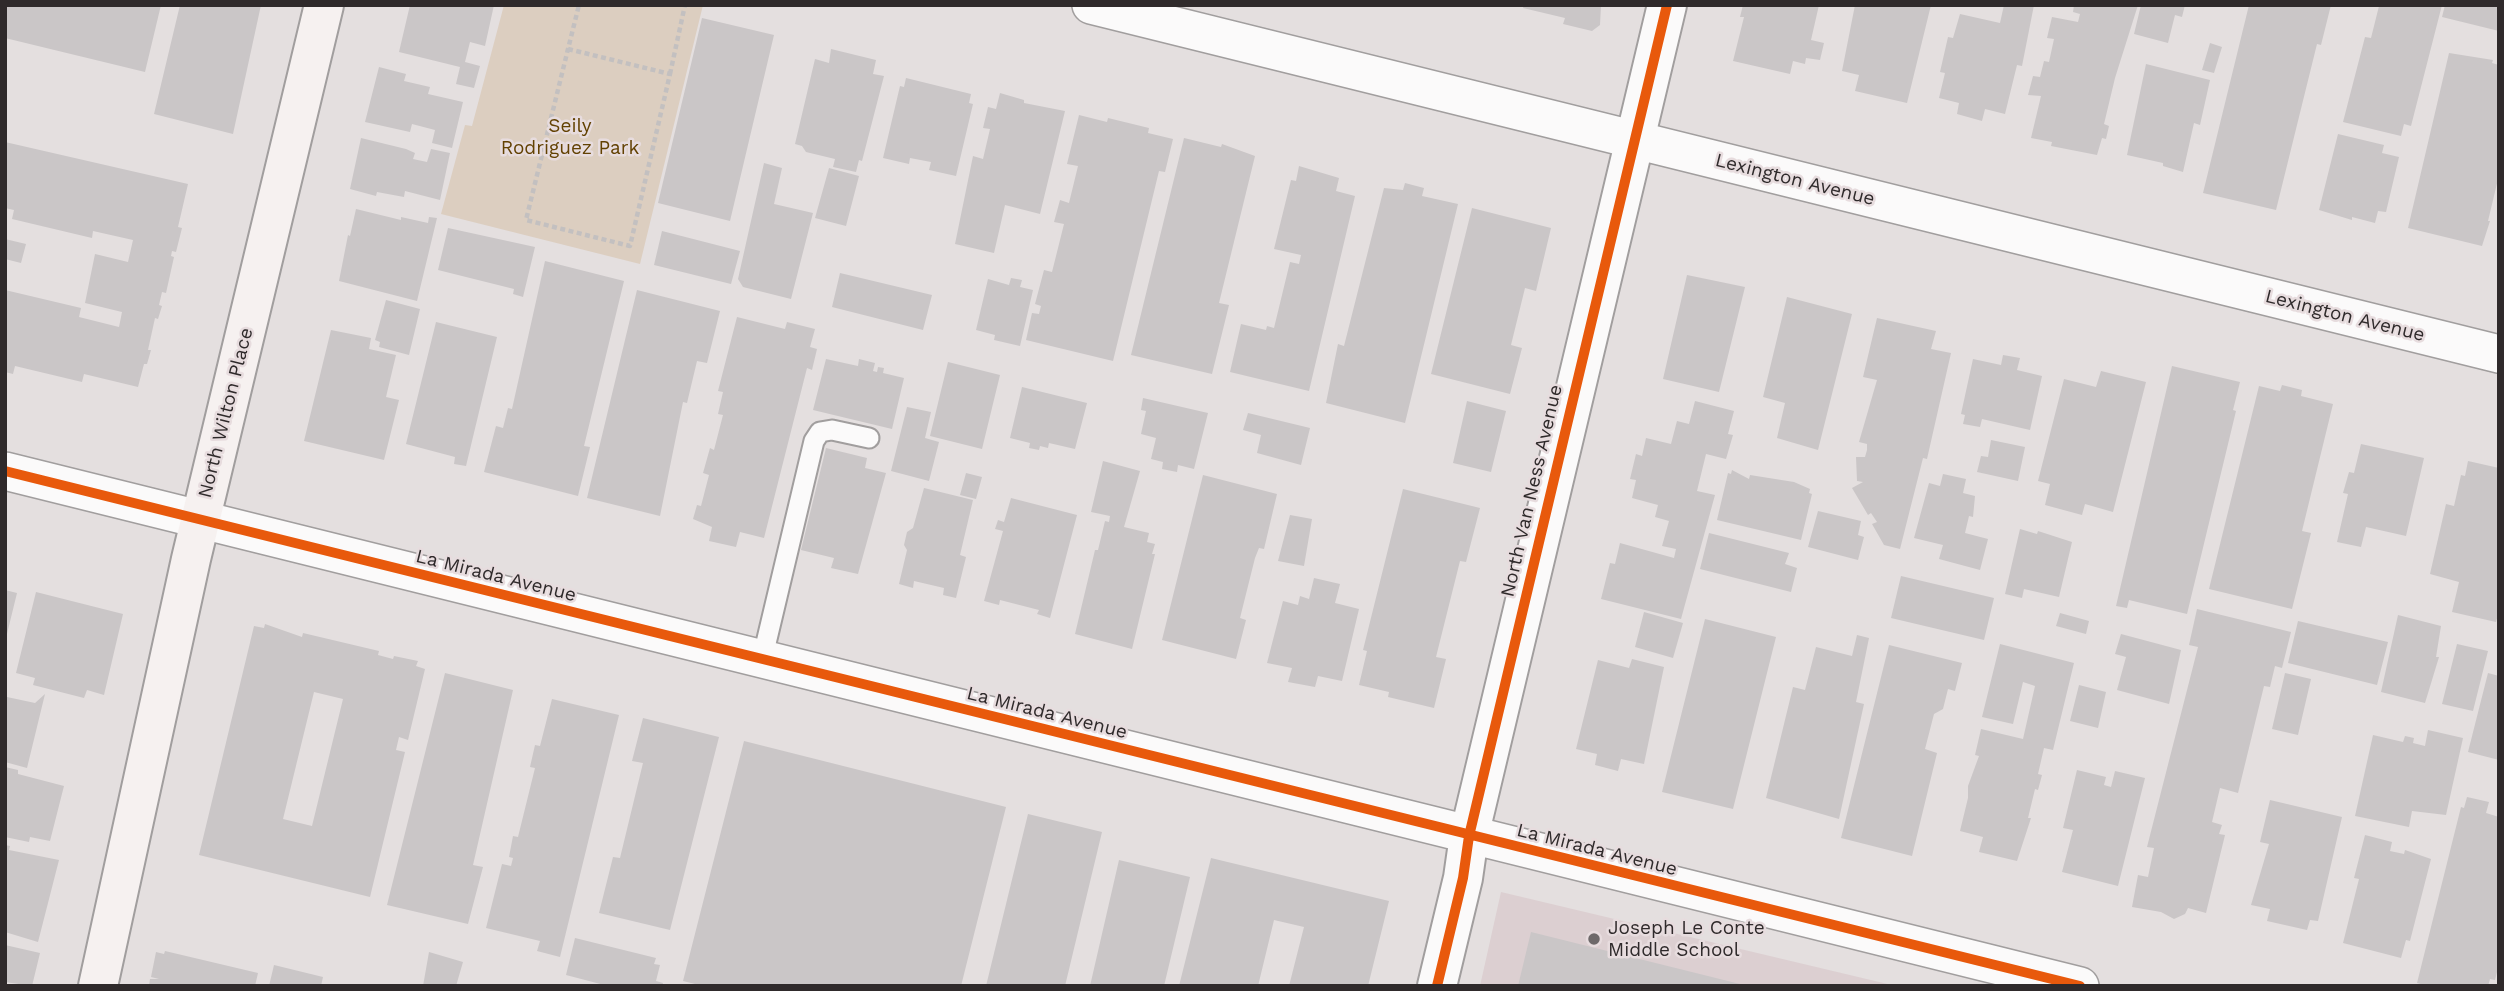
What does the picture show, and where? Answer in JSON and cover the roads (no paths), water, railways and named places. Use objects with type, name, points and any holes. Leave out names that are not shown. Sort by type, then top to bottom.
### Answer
[{"type":"main road","name":"North Wilton Place","points":[[98,986],[200,520],[324,5]]},
{"type":"street","name":"Lexington Avenue","points":[[1091,5],[2499,354]]},
{"type":"street","name":"North Van Ness Avenue","points":[[1437,986],[1463,878],[1469,836],[1667,5]]},
{"type":"street","name":"La Mirada Avenue","points":[[5,471],[2080,986]]},
{"type":"lane","points":[[762,660],[814,441],[820,432],[832,430],[869,438]]},
{"type":"place","name":"Joseph Le Conte Middle School","points":[[1594,939]]},
{"type":"park label","name":"Seily Rodriguez Park","points":[[570,137]]}]
